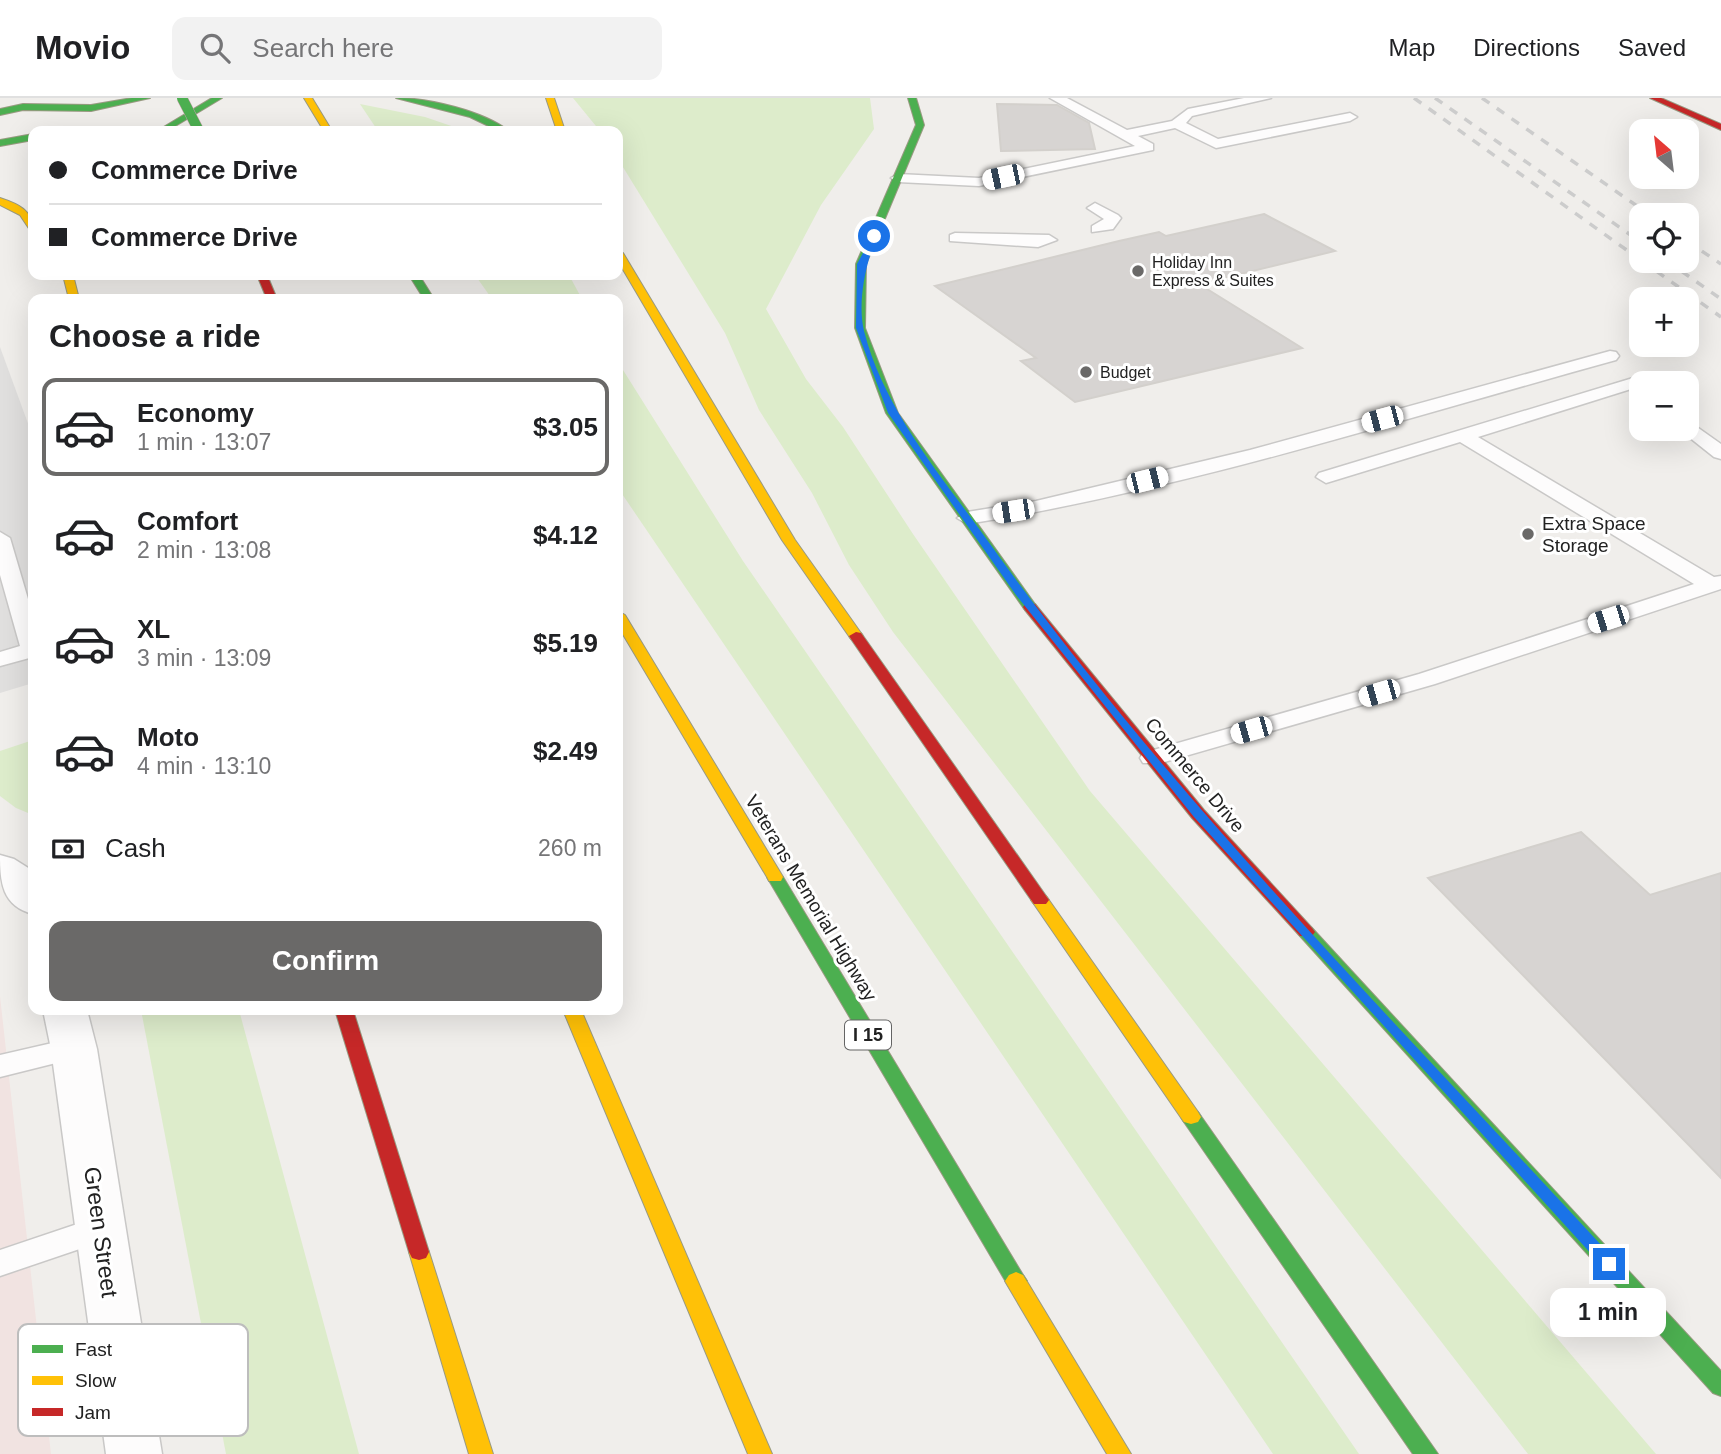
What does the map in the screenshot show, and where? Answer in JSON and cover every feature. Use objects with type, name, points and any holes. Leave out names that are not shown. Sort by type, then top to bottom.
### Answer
[{"type":"main road","points":[[0,112],[23,107],[91,108],[146,98]]},
{"type":"main road","points":[[182,98],[196,126]]},
{"type":"main road","points":[[170,126],[218,98]]},
{"type":"main road","points":[[308,98],[325,126]]},
{"type":"main road","points":[[400,98],[472,115],[495,126]]},
{"type":"main road","points":[[551,98],[559,126]]},
{"type":"main road","name":"Commerce Drive","points":[[912,98],[920,125],[861,264],[860,328],[892,413],[1019,593],[1198,814],[1721,1386]]},
{"type":"main road","points":[[1654,98],[1718,126]]},
{"type":"main road","points":[[63,125],[91,108]]},
{"type":"main road","points":[[0,144],[28,137]]},
{"type":"main road","points":[[0,201],[24,212],[28,219]]},
{"type":"main road","points":[[623,261],[789,540],[1426,1454]]},
{"type":"main road","name":"Veterans Memorial Highway","points":[[623,623],[1119,1454]]},
{"type":"main road","points":[[346,1015],[481,1454]]},
{"type":"main road","points":[[574,1015],[760,1454]]},
{"type":"street","points":[[0,868],[20,881],[28,893]]},
{"type":"street","name":"Green Street","points":[[69,1029],[115,1324]]},
{"type":"street","name":"Green Street","points":[[131,1436],[134,1454]]},
{"type":"lane","points":[[898,178],[979,182],[1148,147],[1057,98]]},
{"type":"lane","points":[[1125,135],[1177,124],[1188,113],[1264,98]]},
{"type":"lane","points":[[1177,124],[1216,144],[1350,117]]},
{"type":"lane","points":[[1095,208],[1113,218],[1108,226],[1097,229]]},
{"type":"lane","points":[[956,238],[1049,240]]},
{"type":"lane","points":[[967,518],[1036,508],[1255,454],[1610,356]]},
{"type":"lane","points":[[1326,477],[1629,384]]},
{"type":"lane","points":[[1462,435],[1716,583]]},
{"type":"lane","points":[[1699,436],[1721,453]]},
{"type":"lane","points":[[0,538],[28,636]]},
{"type":"lane","points":[[1152,758],[1427,679],[1716,583]]},
{"type":"lane","points":[[0,659],[28,651]]},
{"type":"lane","points":[[0,1066],[69,1029]]},
{"type":"lane","points":[[0,1263],[101,1229]]},
{"type":"shaded area","points":[[0,347],[28,423],[28,685],[0,693]]},
{"type":"shaded area","points":[[0,996],[37,1324],[18,1324],[18,1436],[49,1436],[51,1454],[0,1454]]},
{"type":"green space","points":[[573,98],[870,98],[874,129],[821,205],[766,309],[806,379],[843,427],[913,534],[1090,791],[1656,1454],[1528,1454],[893,632],[849,565],[812,493],[759,410],[725,333],[623,167],[623,126],[596,126]]},
{"type":"green space","points":[[360,104],[425,117],[451,126],[375,126]]},
{"type":"green space","points":[[479,280],[572,280],[579,294],[488,294]]},
{"type":"green space","points":[[623,370],[743,561],[1359,1454],[1273,1454],[623,495]]},
{"type":"green space","points":[[28,742],[28,813],[0,796],[0,751]]},
{"type":"green space","points":[[142,1015],[240,1015],[359,1454],[226,1454],[223,1436],[248,1436],[248,1324],[201,1324]]},
{"type":"building","points":[[997,104],[1057,105],[1089,123],[1095,149],[1001,151]]},
{"type":"building","points":[[1264,214],[1335,251],[1199,284],[1302,348],[1075,402],[1021,361],[1036,358],[935,286],[1159,232],[1166,236]]},
{"type":"building","points":[[1581,832],[1650,895],[1721,873],[1721,1178],[1428,878]]},
{"type":"railway","points":[[1414,98],[1721,317]]},
{"type":"railway","points":[[1435,98],[1629,234]]},
{"type":"railway","points":[[1482,98],[1633,203]]},
{"type":"railway","points":[[1699,249],[1721,264]]},
{"type":"railway","points":[[1684,273],[1721,299]]},
{"type":"traffic: fast","points":[[0,112],[23,107],[91,108],[146,98]]},
{"type":"traffic: fast","points":[[182,98],[196,126]]},
{"type":"traffic: fast","points":[[170,126],[218,98]]},
{"type":"traffic: fast","points":[[400,98],[473,115],[495,126]]},
{"type":"traffic: fast","points":[[912,98],[920,125],[861,264],[860,328],[892,413],[1030,607]]},
{"type":"traffic: fast","points":[[0,143],[28,138]]},
{"type":"traffic: fast","points":[[417,280],[426,294]]},
{"type":"traffic: fast","points":[[775,877],[1016,1281]]},
{"type":"traffic: fast","points":[[1306,932],[1721,1386]]},
{"type":"traffic: fast","points":[[1191,1117],[1426,1454]]},
{"type":"traffic: slow","points":[[308,98],[325,126]]},
{"type":"traffic: slow","points":[[550,98],[559,126]]},
{"type":"traffic: slow","points":[[0,201],[24,213],[28,220]]},
{"type":"traffic: slow","points":[[623,261],[789,540],[856,636]]},
{"type":"traffic: slow","points":[[69,280],[73,294]]},
{"type":"traffic: slow","points":[[623,623],[775,877]]},
{"type":"traffic: slow","points":[[1040,900],[1191,1117]]},
{"type":"traffic: slow","points":[[574,1015],[760,1454]]},
{"type":"traffic: slow","points":[[419,1252],[481,1454]]},
{"type":"traffic: slow","points":[[1016,1281],[1119,1454]]},
{"type":"traffic: jam","points":[[1654,98],[1721,127]]},
{"type":"traffic: jam","points":[[264,280],[270,294]]},
{"type":"traffic: jam","points":[[1030,607],[1198,814],[1306,932]]},
{"type":"traffic: jam","points":[[856,636],[1040,900]]},
{"type":"traffic: jam","points":[[346,1015],[419,1252]]},
{"type":"place","name":"Holiday Inn Express & Suites","points":[[1138,271]]},
{"type":"place","name":"Budget","points":[[1086,372]]},
{"type":"place","name":"Extra Space Storage","points":[[1528,534]]},
{"type":"route","points":[[874,236],[861,264],[860,328],[892,413],[1019,593],[1198,814],[1609,1264]]}]
